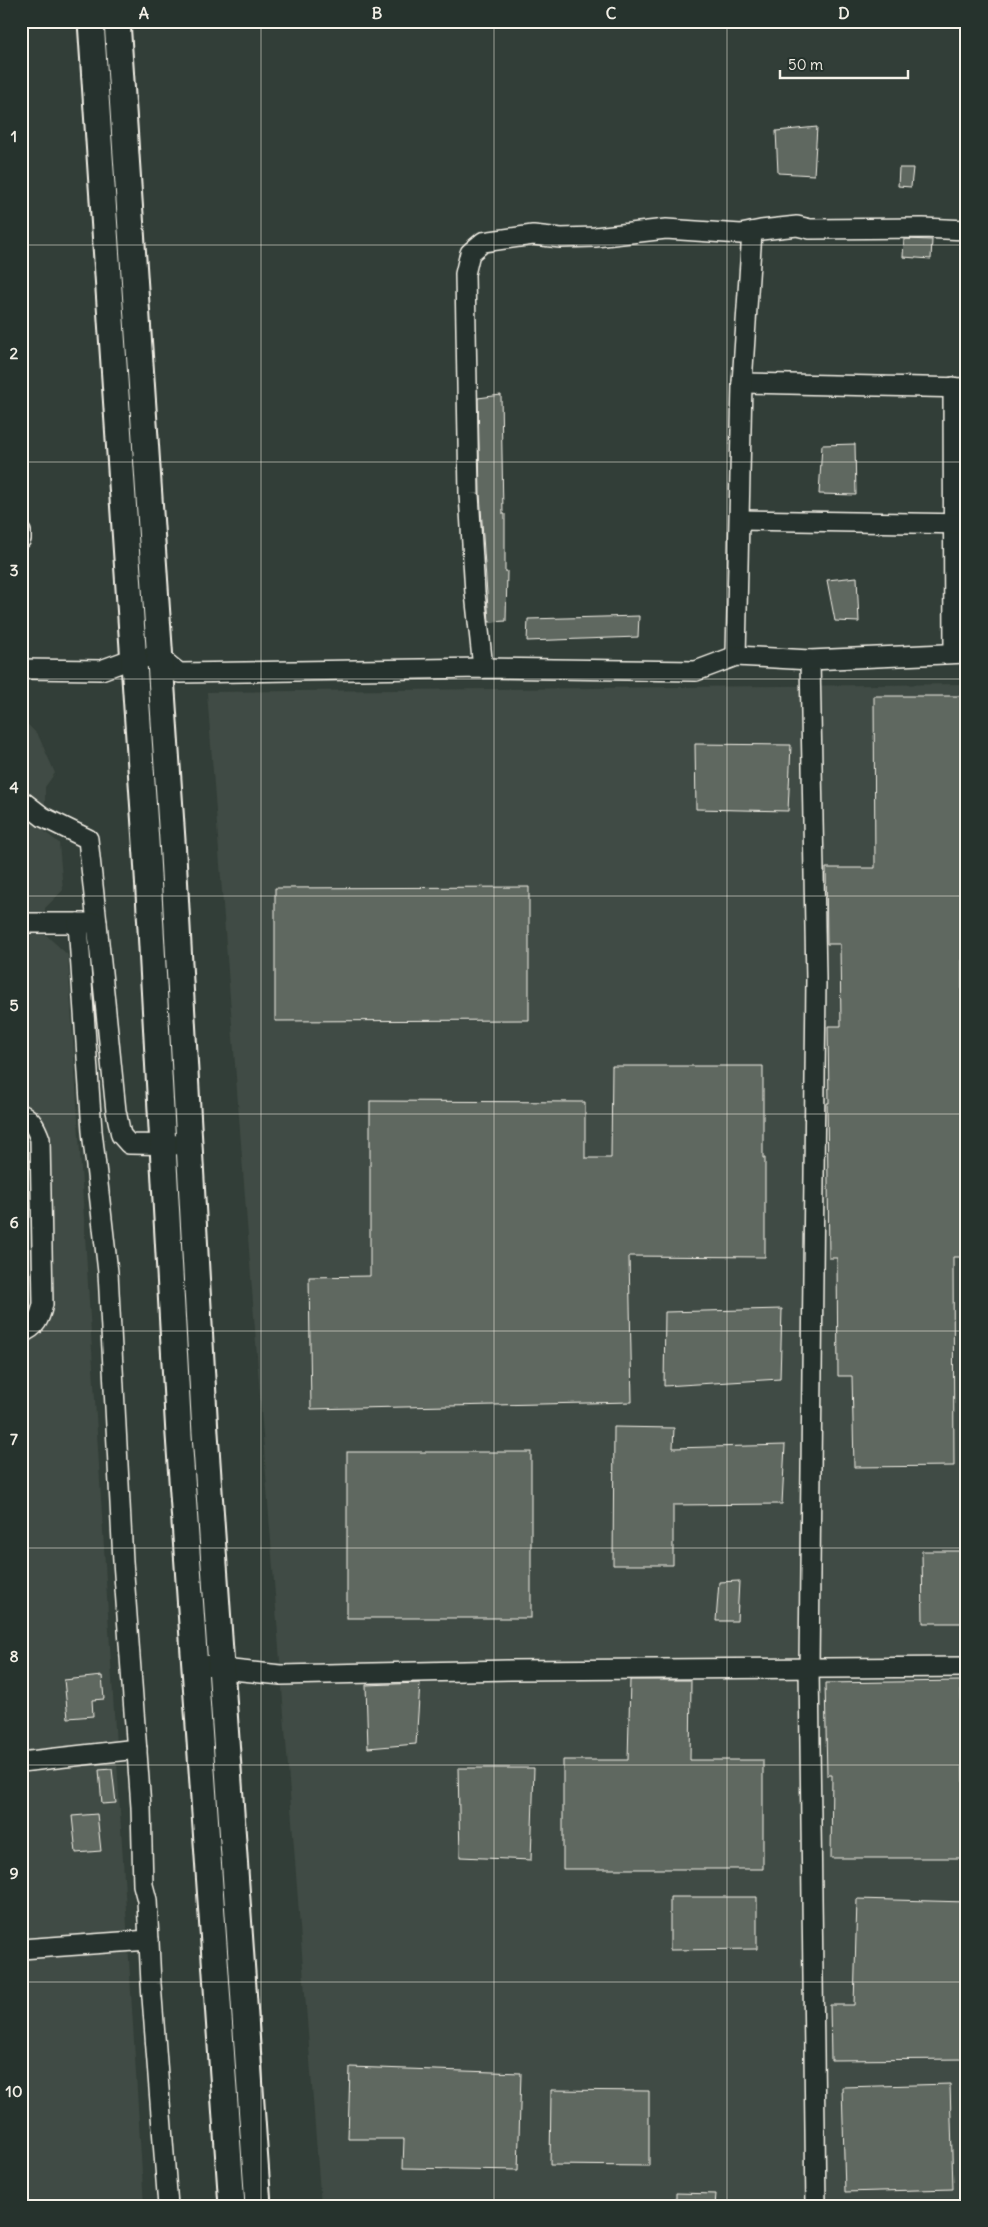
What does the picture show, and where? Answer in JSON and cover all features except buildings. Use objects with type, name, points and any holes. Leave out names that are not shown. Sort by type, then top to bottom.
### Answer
[{"type":"main road","points":[[91,21],[134,658],[179,1425],[232,2206]]},
{"type":"main road","points":[[117,21],[173,855],[204,1423],[258,2206]]},
{"type":"street","points":[[483,668],[468,494],[464,274],[470,253],[483,242],[534,235],[561,238],[595,238],[666,229],[741,234],[796,226],[810,229],[923,228],[967,230]]},
{"type":"street","points":[[736,656],[742,383],[752,232]]},
{"type":"street","points":[[21,669],[101,670],[134,658],[159,657],[179,673],[483,668],[696,671],[736,656],[810,660],[960,653],[960,388],[742,383]]},
{"type":"street","points":[[740,520],[961,524]]},
{"type":"street","points":[[21,532],[21,540]]},
{"type":"street","points":[[810,660],[816,989],[809,1668],[816,2206]]},
{"type":"street","points":[[21,800],[43,817],[88,839],[116,1111],[122,1135],[129,1144],[189,1145]]},
{"type":"street","points":[[78,923],[92,1132],[108,1272],[115,1438],[141,1807],[143,1885],[147,1900],[168,2206]]},
{"type":"street","points":[[21,924],[97,923]]},
{"type":"street","points":[[21,1114],[28,1117],[36,1128],[40,1139],[43,1304],[39,1320],[28,1331],[21,1333]]},
{"type":"street","points":[[196,1666],[221,1665],[232,1670],[281,1675],[967,1667]]},
{"type":"street","points":[[21,1762],[137,1749]]},
{"type":"street","points":[[21,1949],[149,1940]]},
{"type":"shaded area","points":[[967,684],[967,2206],[321,2206],[207,692]]},
{"type":"shaded area","points":[[21,718],[38,735],[55,773],[45,787],[45,832],[59,843],[63,890],[45,908],[45,934],[68,955],[144,2206],[21,2206]]}]
